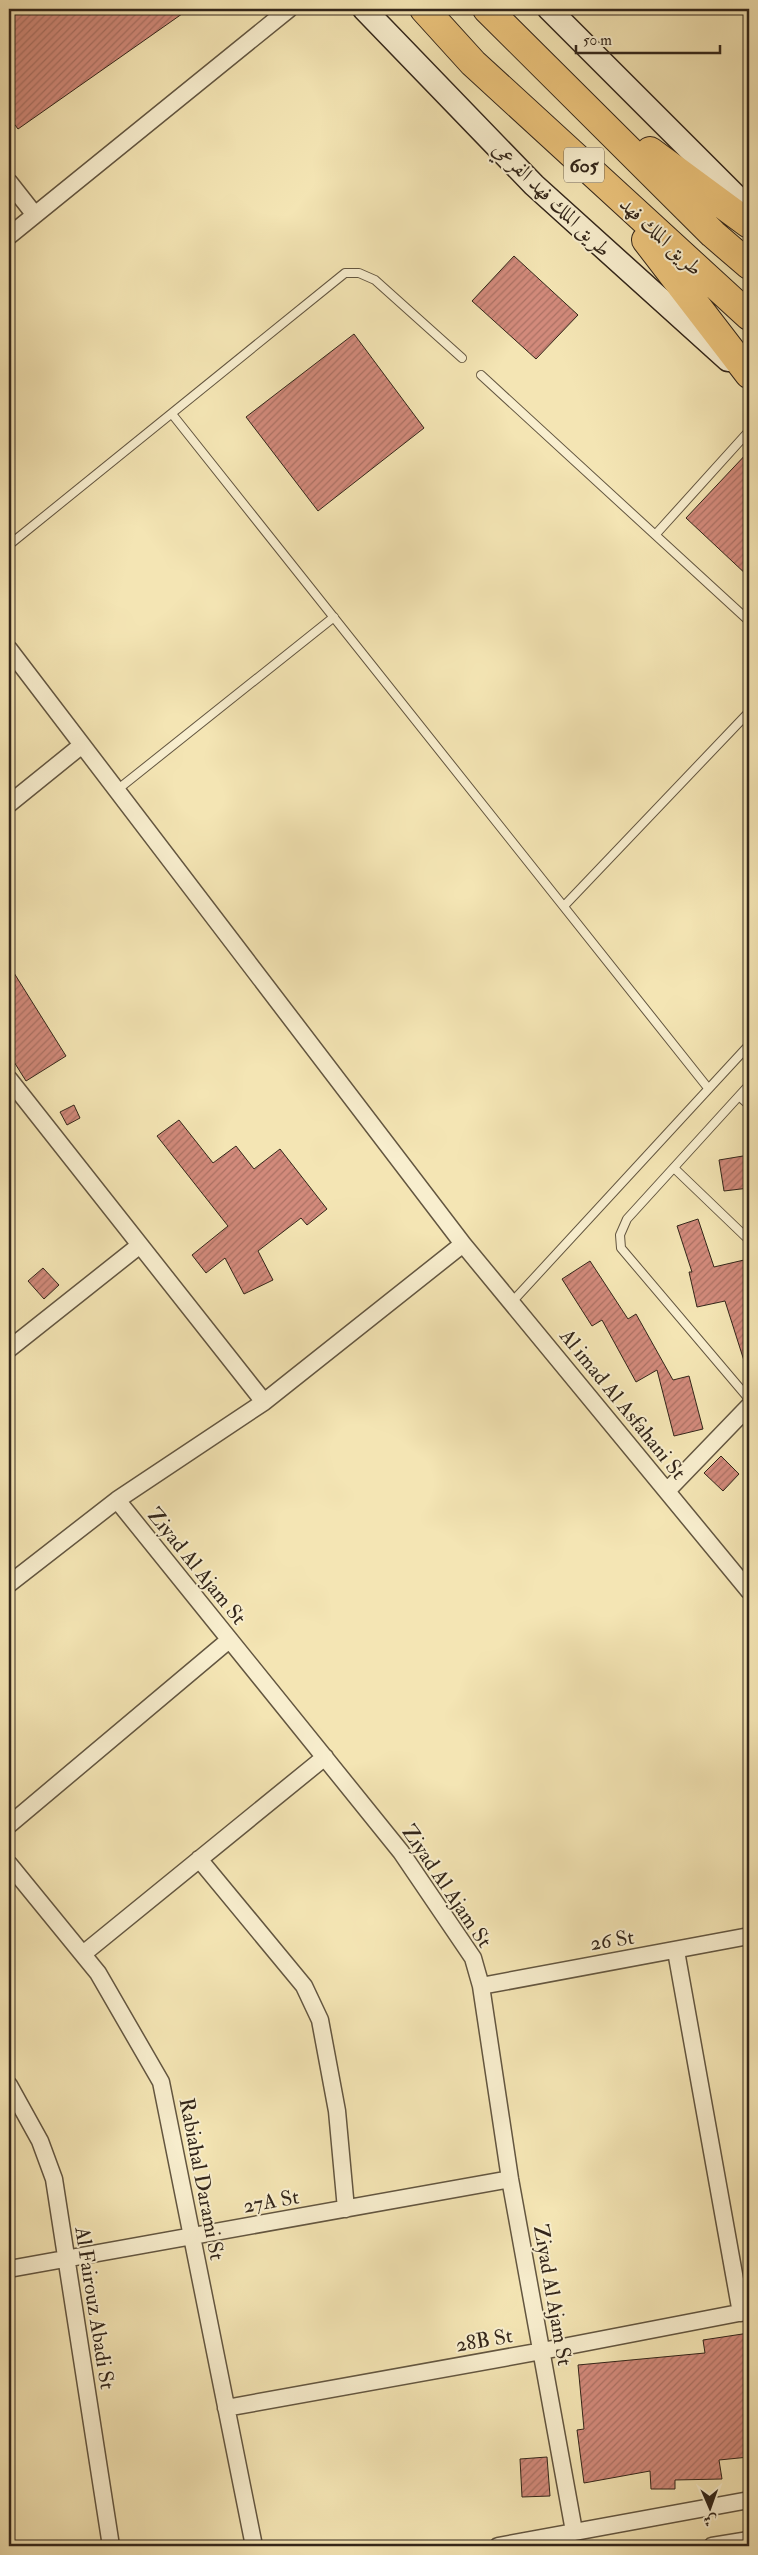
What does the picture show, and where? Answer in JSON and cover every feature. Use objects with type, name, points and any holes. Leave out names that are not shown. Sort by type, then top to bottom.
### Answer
[{"type":"highway","name":"طريق الملك فهد","points":[[424,9],[473,63],[749,316]]},
{"type":"highway","name":"طريق الملك فهد","points":[[487,9],[713,234],[749,266]]},
{"type":"highway","points":[[572,94],[749,224]]},
{"type":"highway","points":[[597,178],[749,374]]},
{"type":"main road","name":"طريق الملك فهد الفرعي","points":[[364,9],[534,185],[749,379]]},
{"type":"main road","points":[[549,9],[749,209]]},
{"type":"street","points":[[9,236],[289,9]]},
{"type":"street","points":[[9,182],[35,215]]},
{"type":"street","name":"Al imad Al Asfahani St","points":[[9,649],[463,1244],[749,1591]]},
{"type":"street","points":[[9,804],[82,745]]},
{"type":"street","points":[[9,1079],[264,1402]]},
{"type":"street","points":[[9,1584],[117,1500],[264,1402],[463,1244]]},
{"type":"street","points":[[11,1342],[140,1245]]},
{"type":"street","points":[[667,1491],[748,1409]]},
{"type":"street","name":"Ziyad Al Ajam St","points":[[117,1500],[228,1640],[401,1852],[473,1958],[481,1986],[510,2179],[574,2531]]},
{"type":"street","points":[[9,1825],[228,1640]]},
{"type":"street","points":[[83,1954],[325,1757]]},
{"type":"street","points":[[199,1859],[304,1986],[320,2020],[337,2111],[346,2209]]},
{"type":"street","name":"Rabiahal Darami St","points":[[9,1864],[98,1973],[161,2082],[254,2546]]},
{"type":"street","name":"26 St","points":[[481,1986],[749,1936]]},
{"type":"street","points":[[676,1951],[745,2312]]},
{"type":"street","name":"Al Fairouz Abadi St","points":[[9,2085],[40,2142],[54,2180],[111,2546]]},
{"type":"street","name":"27A St","points":[[9,2269],[510,2179]]},
{"type":"street","name":"28B St","points":[[226,2408],[745,2312]]},
{"type":"street","points":[[498,2546],[749,2500]]},
{"type":"street","points":[[712,2546],[749,2540]]},
{"type":"lane","points":[[9,545],[345,273],[359,273],[375,280],[462,358]]},
{"type":"lane","points":[[481,375],[749,621]]},
{"type":"lane","points":[[172,414],[708,1088]]},
{"type":"lane","points":[[656,534],[749,431]]},
{"type":"lane","points":[[117,790],[334,617]]},
{"type":"lane","points":[[564,906],[749,712]]},
{"type":"lane","points":[[512,1302],[749,1045]]},
{"type":"lane","points":[[748,1409],[622,1248],[620,1235],[627,1219],[749,1085]]},
{"type":"lane","points":[[739,1096],[749,1105]]},
{"type":"lane","points":[[674,1168],[749,1240]]},
{"type":"building","points":[[19,9],[189,9],[18,129],[9,117],[9,16]]},
{"type":"building","points":[[514,256],[578,315],[536,359],[472,301]]},
{"type":"building","points":[[354,334],[424,428],[318,511],[246,417]]},
{"type":"building","points":[[749,451],[749,577],[686,518]]},
{"type":"building","points":[[9,965],[66,1056],[26,1081],[9,1054]]},
{"type":"building","points":[[74,1105],[80,1118],[67,1125],[60,1112]]},
{"type":"building","points":[[179,1120],[213,1163],[236,1146],[254,1169],[280,1149],[327,1209],[307,1225],[301,1218],[258,1251],[273,1280],[244,1294],[225,1258],[206,1273],[192,1255],[228,1226],[157,1136]]},
{"type":"building","points":[[749,1155],[749,1188],[724,1191],[719,1160]]},
{"type":"building","points":[[698,1219],[714,1267],[744,1260],[749,1285],[749,1367],[746,1367],[725,1301],[697,1307],[689,1272],[692,1272],[677,1226]]},
{"type":"building","points":[[590,1261],[628,1319],[636,1314],[673,1380],[689,1376],[703,1429],[674,1436],[657,1370],[636,1382],[602,1320],[592,1326],[562,1279]]},
{"type":"building","points":[[43,1268],[59,1285],[44,1299],[28,1281]]},
{"type":"building","points":[[721,1456],[739,1474],[723,1491],[704,1473]]},
{"type":"building","points":[[749,2333],[749,2457],[719,2460],[722,2479],[675,2480],[675,2489],[651,2489],[650,2471],[584,2483],[577,2430],[584,2429],[578,2365],[705,2353],[703,2340]]},
{"type":"building","points":[[547,2457],[550,2496],[522,2497],[520,2459]]}]
